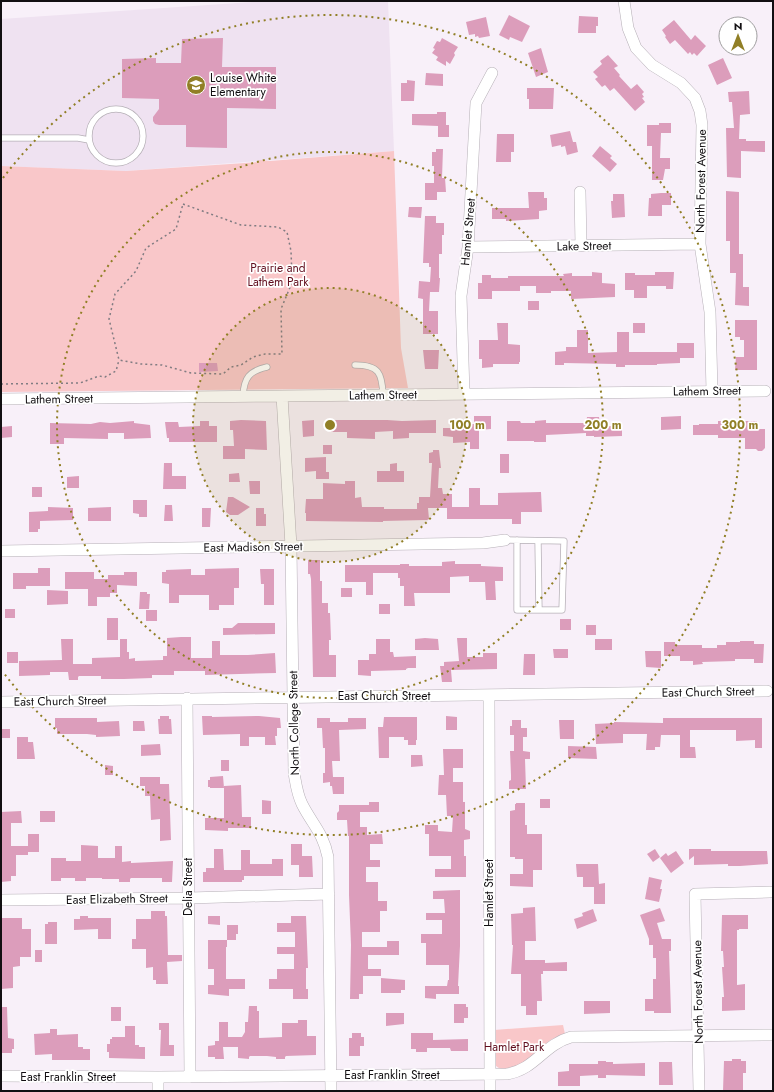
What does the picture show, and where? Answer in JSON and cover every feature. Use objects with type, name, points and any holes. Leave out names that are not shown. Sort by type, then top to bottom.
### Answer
[{"type":"street","name":"North Forest Avenue","points":[[624,1],[628,28],[636,48],[652,65],[681,83],[695,98],[700,111],[702,125],[700,244],[710,312],[712,391]]},
{"type":"street","name":"Hamlet Street","points":[[464,394],[461,296],[468,247],[476,103],[492,73]]},
{"type":"street","points":[[580,192],[581,246]]},
{"type":"street","name":"Lake Street","points":[[468,247],[700,244]]},
{"type":"street","name":"Lathem Street","points":[[1,399],[765,391]]},
{"type":"street","name":"North College Street","points":[[282,396],[291,546],[295,782],[302,804],[320,831],[327,848],[329,866],[331,1091]]},
{"type":"street","name":"East Madison Street","points":[[1,551],[483,543],[505,540]]},
{"type":"street","name":"East Church Street","points":[[1,702],[294,696],[489,696],[767,691]]},
{"type":"street","name":"Hamlet Street","points":[[489,696],[490,1091]]},
{"type":"street","name":"Delia Street","points":[[187,698],[190,1076]]},
{"type":"street","name":"North Forest Avenue","points":[[699,1091],[695,894],[770,892]]},
{"type":"street","name":"East Elizabeth Street","points":[[1,900],[188,898],[329,894]]},
{"type":"street","name":"East Franklin Street","points":[[1,1076],[158,1077],[506,1074],[520,1070],[534,1062],[556,1042],[571,1037],[772,1035]]},
{"type":"street","points":[[158,1077],[158,1091]]},
{"type":"lane","points":[[112,109],[124,110],[135,117],[144,133],[144,140],[139,151],[131,160],[119,164],[101,160],[93,151],[89,140],[90,128],[96,118],[112,109]]},
{"type":"lane","points":[[1,138],[78,138],[89,140]]},
{"type":"lane","points":[[356,365],[364,365],[376,369],[380,375],[383,395]]},
{"type":"lane","points":[[243,396],[243,389],[251,372],[267,367]]},
{"type":"lane","points":[[505,540],[517,540],[538,541],[564,541],[562,610],[517,610],[517,540]]},
{"type":"lane","points":[[538,541],[539,610]]},
{"type":"path","points":[[1,384],[80,383],[99,376],[105,377],[116,371],[119,360],[109,319],[115,294],[136,270],[146,248],[176,229],[183,204],[241,226],[278,228],[286,232],[291,251],[292,277],[291,285],[281,309],[282,354],[265,354],[253,357],[241,365],[231,367],[223,374],[192,373],[162,365],[141,364],[119,360]]},
{"type":"shaded area","name":"Louise White Elementary","points":[[269,1],[388,1],[394,151],[126,171],[1,166],[1,19]]},
{"type":"green space","name":"Prairie and Lathem Park","points":[[394,151],[401,348],[408,388],[1,392],[1,166],[126,171]]},
{"type":"green space","name":"Hamlet Park","points":[[563,1025],[565,1034],[556,1037],[515,1067],[501,1069],[495,1065],[494,1030]]},
{"type":"building","points":[[509,15],[530,26],[522,42],[510,37],[509,40],[499,35]]},
{"type":"building","points":[[579,16],[598,17],[596,33],[578,33]]},
{"type":"building","points":[[486,17],[490,36],[479,38],[478,36],[475,37],[475,34],[469,35],[466,22]]},
{"type":"building","points":[[674,20],[691,40],[695,35],[706,46],[697,56],[694,53],[692,55],[690,52],[688,54],[675,40],[670,44],[665,37],[666,36],[662,30]]},
{"type":"building","points":[[223,38],[222,67],[276,67],[276,109],[227,108],[227,148],[186,147],[186,125],[159,125],[155,124],[153,121],[153,117],[159,109],[159,99],[122,98],[122,59],[156,58],[156,63],[181,63],[182,39]]},
{"type":"building","points":[[442,38],[458,47],[450,64],[446,61],[446,66],[436,60],[438,57],[432,53],[435,49],[433,48],[437,41],[440,42]]},
{"type":"building","points":[[541,48],[548,72],[536,77],[528,53]]},
{"type":"building","points":[[608,55],[618,66],[614,68],[620,75],[619,76],[631,89],[637,84],[644,92],[642,94],[644,97],[642,98],[645,102],[635,111],[614,88],[610,91],[605,85],[602,87],[595,79],[598,77],[593,72],[602,64],[600,61]]},
{"type":"building","points":[[723,58],[732,78],[717,85],[708,65]]},
{"type":"building","points":[[426,73],[443,74],[443,86],[425,85]]},
{"type":"building","points":[[407,80],[415,81],[414,101],[401,101],[401,83],[407,83]]},
{"type":"building","points":[[527,88],[554,88],[553,109],[529,109]]},
{"type":"building","points":[[749,91],[750,114],[740,115],[739,139],[746,139],[746,141],[765,141],[765,152],[741,151],[741,178],[727,177],[726,128],[734,128],[732,102],[729,102],[728,92]]},
{"type":"building","points":[[437,112],[446,112],[446,125],[449,125],[449,137],[438,137],[438,126],[412,125],[412,114],[437,114]]},
{"type":"building","points":[[659,123],[671,123],[671,133],[661,133],[660,158],[670,158],[670,169],[665,169],[663,180],[652,180],[652,146],[647,146],[647,125],[659,125]]},
{"type":"building","points":[[570,131],[573,142],[576,142],[578,152],[567,155],[565,146],[561,147],[561,145],[552,147],[550,135]]},
{"type":"building","points":[[497,134],[514,134],[514,152],[511,152],[511,162],[496,162]]},
{"type":"building","points":[[600,146],[612,156],[610,158],[617,164],[610,172],[592,156]]},
{"type":"building","points":[[436,149],[443,149],[442,178],[445,178],[446,192],[437,192],[437,200],[425,200],[425,183],[434,183],[432,152],[436,152]]},
{"type":"building","points":[[726,191],[739,192],[739,254],[743,254],[743,287],[749,287],[749,306],[735,305],[736,273],[730,273],[730,241],[726,241]]},
{"type":"building","points":[[528,192],[544,192],[544,198],[547,198],[547,210],[539,211],[539,219],[506,221],[506,219],[492,219],[492,208],[529,208]]},
{"type":"building","points":[[671,193],[671,205],[662,205],[662,216],[648,216],[649,198],[651,198],[651,194]]},
{"type":"building","points":[[613,194],[624,194],[625,217],[612,218],[611,201],[613,201]]},
{"type":"building","points":[[409,207],[422,207],[421,218],[408,217]]},
{"type":"building","points":[[425,216],[436,216],[436,223],[444,223],[444,235],[442,235],[442,254],[439,254],[439,292],[430,292],[429,311],[438,311],[438,334],[423,334],[423,299],[418,298],[419,281],[430,282],[431,267],[429,267],[429,263],[423,263]]},
{"type":"building","points":[[592,272],[602,273],[602,283],[615,284],[615,297],[571,299],[571,291],[536,293],[536,286],[520,286],[520,291],[492,291],[492,299],[478,299],[478,283],[482,283],[482,275],[491,275],[491,278],[508,278],[508,276],[564,276],[563,274],[572,273],[572,276],[592,276]]},
{"type":"building","points":[[655,272],[674,272],[673,289],[666,289],[666,286],[647,286],[647,298],[634,298],[634,290],[625,290],[625,273],[635,273],[635,275],[655,275]]},
{"type":"building","points":[[528,301],[539,301],[539,310],[528,310]]},
{"type":"building","points":[[735,320],[757,320],[757,370],[735,370],[736,357],[744,357],[744,340],[740,340],[740,337],[735,337]]},
{"type":"building","points":[[497,323],[508,323],[508,344],[520,345],[520,362],[519,364],[493,364],[493,367],[482,368],[482,359],[479,359],[479,340],[498,340]]},
{"type":"building","points":[[633,323],[645,323],[645,333],[633,333]]},
{"type":"building","points":[[577,330],[588,330],[588,353],[617,352],[617,332],[629,332],[629,352],[677,352],[677,343],[694,343],[694,358],[680,358],[680,363],[625,365],[625,367],[616,367],[616,364],[564,363],[564,365],[555,365],[555,352],[566,351],[566,347],[577,347]]},
{"type":"building","points":[[423,350],[439,350],[438,369],[425,369]]},
{"type":"building","points":[[199,363],[217,363],[218,371],[199,372]]},
{"type":"building","points":[[474,416],[491,416],[491,429],[479,430],[479,449],[470,449],[470,442],[453,443],[453,437],[443,436],[443,428],[452,428],[452,424],[474,424]]},
{"type":"building","points":[[681,416],[681,429],[661,430],[661,417]]},
{"type":"building","points":[[587,417],[599,417],[600,426],[622,426],[622,436],[594,437],[586,436],[586,433],[546,435],[546,442],[507,441],[507,421],[535,423],[535,421],[546,420],[546,423],[586,423]]},
{"type":"building","points":[[314,420],[314,436],[303,437],[302,421]]},
{"type":"building","points":[[329,420],[436,420],[436,433],[409,433],[409,438],[393,439],[393,431],[375,432],[375,439],[347,438],[347,432],[329,432]]},
{"type":"building","points":[[134,421],[134,423],[150,425],[151,438],[124,439],[124,433],[108,433],[108,439],[64,438],[64,444],[50,444],[50,423],[91,424],[100,422],[110,423]]},
{"type":"building","points":[[200,421],[209,421],[209,426],[217,426],[217,442],[169,442],[165,422],[178,422],[179,427],[200,426]]},
{"type":"building","points":[[230,421],[266,421],[267,450],[245,449],[245,459],[223,459],[223,446],[234,446],[233,430],[230,430]]},
{"type":"building","points":[[718,421],[727,421],[727,423],[731,424],[744,424],[744,421],[757,421],[757,429],[765,429],[765,448],[762,451],[758,451],[756,449],[745,449],[745,438],[718,438],[718,435],[693,435],[693,425],[718,424]]},
{"type":"building","points":[[12,426],[12,437],[1,438],[1,427]]},
{"type":"building","points":[[323,445],[332,445],[332,454],[323,454]]},
{"type":"building","points":[[433,450],[439,450],[441,468],[439,468],[438,488],[442,488],[443,494],[452,494],[452,507],[469,507],[469,488],[480,488],[480,505],[498,505],[498,493],[541,492],[542,512],[521,512],[521,524],[512,524],[512,519],[447,519],[447,508],[428,508],[429,519],[427,520],[383,522],[306,521],[306,499],[323,499],[323,483],[345,484],[345,481],[355,481],[355,498],[361,497],[362,507],[417,509],[419,497],[430,497],[432,463],[429,463],[429,453],[433,452]]},
{"type":"building","points":[[500,454],[509,454],[509,473],[500,473]]},
{"type":"building","points":[[326,457],[326,472],[329,472],[329,479],[316,479],[316,471],[305,472],[305,458]]},
{"type":"building","points":[[164,463],[172,463],[172,476],[186,476],[186,489],[163,489]]},
{"type":"building","points":[[397,463],[397,471],[404,471],[404,482],[377,482],[377,471],[390,471],[390,464]]},
{"type":"building","points":[[239,473],[240,482],[229,482],[229,474]]},
{"type":"building","points":[[79,476],[79,488],[67,488],[67,477]]},
{"type":"building","points":[[249,481],[260,481],[260,494],[250,494]]},
{"type":"building","points":[[32,487],[42,487],[42,497],[32,497]]},
{"type":"building","points":[[228,497],[233,497],[250,507],[238,515],[230,515],[226,512]]},
{"type":"building","points":[[133,500],[147,500],[147,517],[139,517],[139,514],[133,513]]},
{"type":"building","points":[[165,505],[172,505],[173,521],[164,521]]},
{"type":"building","points":[[48,507],[73,508],[73,520],[40,521],[40,529],[38,529],[38,532],[29,532],[29,512],[48,511]]},
{"type":"building","points":[[111,507],[111,521],[88,521],[88,508]]},
{"type":"building","points":[[202,508],[211,508],[210,527],[202,527]]},
{"type":"building","points":[[256,508],[264,508],[264,514],[266,514],[266,526],[256,526]]},
{"type":"building","points":[[308,560],[320,560],[322,603],[328,603],[328,613],[330,613],[331,640],[329,640],[329,655],[336,655],[336,677],[313,677],[311,579],[310,574],[308,574]]},
{"type":"building","points":[[455,561],[455,564],[481,564],[481,566],[503,567],[503,581],[495,581],[496,600],[486,600],[485,582],[469,582],[469,576],[450,577],[450,593],[414,593],[415,606],[404,606],[404,586],[400,586],[400,578],[398,578],[398,573],[373,573],[373,595],[366,595],[366,582],[345,582],[345,565],[409,564],[409,566],[442,566],[442,562]]},
{"type":"building","points":[[38,568],[50,568],[50,586],[26,586],[26,589],[13,589],[13,573],[38,573]]},
{"type":"building","points":[[239,568],[239,588],[234,588],[234,605],[219,605],[219,610],[209,610],[209,595],[179,595],[179,603],[169,603],[169,584],[162,583],[162,572],[166,572],[166,570],[191,569],[191,575],[205,575],[205,569]]},
{"type":"building","points":[[260,569],[274,569],[274,605],[264,605],[264,584],[261,584]]},
{"type":"building","points":[[65,572],[94,572],[94,579],[108,579],[108,575],[124,575],[124,572],[137,572],[137,586],[117,585],[117,593],[110,593],[110,597],[97,597],[97,606],[88,606],[88,589],[65,589]]},
{"type":"building","points":[[341,588],[352,588],[352,597],[341,597]]},
{"type":"building","points":[[47,590],[68,591],[68,604],[47,605]]},
{"type":"building","points":[[140,592],[147,592],[147,594],[150,594],[149,609],[139,609]]},
{"type":"building","points":[[379,604],[390,604],[390,614],[379,614]]},
{"type":"building","points":[[5,609],[15,609],[15,618],[5,618]]},
{"type":"building","points":[[146,610],[157,610],[157,621],[146,621]]},
{"type":"building","points":[[107,618],[118,618],[118,640],[107,640]]},
{"type":"building","points":[[560,619],[571,619],[571,630],[560,630]]},
{"type":"building","points":[[238,623],[275,623],[275,634],[223,635],[223,628],[232,628]]},
{"type":"building","points":[[586,625],[596,625],[596,635],[586,635]]},
{"type":"building","points":[[191,637],[191,658],[212,658],[212,641],[220,641],[220,655],[275,653],[276,673],[205,675],[205,671],[174,671],[174,675],[152,675],[152,678],[101,679],[101,676],[79,676],[78,680],[69,680],[68,672],[50,672],[50,675],[19,676],[19,661],[62,660],[61,639],[73,639],[73,664],[92,664],[92,658],[120,657],[120,639],[127,639],[127,652],[129,652],[129,659],[135,658],[135,661],[163,660],[163,656],[167,656],[167,638]]},
{"type":"building","points":[[457,638],[467,638],[467,657],[483,657],[483,653],[497,653],[497,669],[451,670],[452,682],[442,682],[440,666],[444,666],[444,662],[459,661]]},
{"type":"building","points":[[376,639],[390,639],[390,652],[393,652],[394,657],[416,656],[416,668],[408,668],[406,670],[371,671],[371,676],[358,675],[358,660],[369,660],[369,654],[376,654]]},
{"type":"building","points":[[415,639],[438,639],[439,650],[415,650]]},
{"type":"building","points":[[595,639],[612,639],[612,650],[595,650]]},
{"type":"building","points":[[754,641],[754,644],[764,644],[763,663],[754,663],[754,659],[735,659],[735,661],[702,662],[703,664],[693,665],[693,661],[680,661],[680,656],[664,656],[664,642],[675,642],[675,645],[702,645],[702,648],[717,648],[717,645],[726,645],[726,642]]},
{"type":"building","points":[[553,649],[568,649],[568,658],[554,658]]},
{"type":"building","points":[[645,651],[661,651],[661,668],[646,667]]},
{"type":"building","points":[[7,652],[18,652],[18,663],[7,663]]},
{"type":"building","points":[[524,654],[535,654],[535,675],[523,675]]},
{"type":"building","points":[[160,716],[169,716],[169,719],[171,719],[172,734],[159,734],[158,719],[160,719]]},
{"type":"building","points":[[202,716],[259,716],[280,718],[281,728],[277,728],[277,736],[275,736],[276,745],[265,745],[265,737],[249,737],[249,746],[240,746],[240,734],[203,735]]},
{"type":"building","points":[[446,716],[457,717],[457,730],[446,730]]},
{"type":"building","points":[[384,717],[417,717],[416,745],[408,745],[408,740],[404,740],[404,737],[389,737],[389,758],[379,758],[378,727],[383,727]]},
{"type":"building","points":[[55,718],[97,718],[97,722],[119,721],[120,736],[96,737],[96,735],[87,734],[57,734],[57,728],[55,728]]},
{"type":"building","points":[[317,718],[330,718],[330,722],[348,722],[348,718],[366,718],[366,729],[339,730],[340,761],[332,761],[333,777],[344,777],[344,794],[333,794],[330,782],[323,783],[323,773],[325,773],[325,748],[323,748],[322,728],[317,728]]},
{"type":"building","points":[[663,718],[762,718],[762,748],[755,748],[755,740],[736,741],[736,730],[690,730],[690,747],[695,747],[696,758],[680,758],[680,735],[661,735],[660,747],[655,747],[655,750],[646,750],[647,734],[623,734],[623,743],[596,744],[595,724],[614,722],[663,723]]},
{"type":"building","points":[[512,720],[521,720],[521,728],[527,728],[527,737],[523,737],[523,751],[530,752],[530,759],[525,759],[526,789],[509,789],[509,781],[511,780],[510,751],[514,751],[514,735],[510,735]]},
{"type":"building","points":[[559,720],[574,720],[574,739],[560,739]]},
{"type":"building","points":[[133,721],[144,721],[145,731],[133,731]]},
{"type":"building","points":[[1,729],[10,729],[10,738],[1,738]]},
{"type":"building","points":[[17,737],[28,737],[28,742],[33,742],[35,759],[17,759]]},
{"type":"building","points":[[160,744],[161,755],[141,756],[141,745]]},
{"type":"building","points":[[568,746],[596,747],[597,759],[568,758]]},
{"type":"building","points":[[443,749],[463,749],[463,768],[453,768],[453,782],[463,782],[465,829],[470,831],[470,839],[464,840],[466,877],[435,877],[435,869],[451,869],[451,856],[429,856],[429,834],[425,834],[425,825],[438,825],[438,831],[452,832],[453,816],[447,816],[446,795],[438,795],[439,775],[444,775]]},
{"type":"building","points":[[411,755],[422,755],[423,766],[411,767]]},
{"type":"building","points":[[221,760],[229,760],[229,771],[221,771]]},
{"type":"building","points":[[105,765],[113,766],[113,775],[105,775]]},
{"type":"building","points":[[223,776],[224,788],[208,787],[208,780],[210,780],[210,777]]},
{"type":"building","points":[[140,777],[160,777],[160,784],[169,784],[171,840],[160,841],[160,819],[151,820],[150,796],[145,796],[145,786],[140,786]]},
{"type":"building","points":[[241,785],[242,817],[251,817],[251,828],[228,828],[228,831],[205,830],[205,818],[224,818],[224,786]]},
{"type":"building","points":[[540,799],[550,799],[550,808],[540,808]]},
{"type":"building","points":[[262,800],[271,801],[271,814],[262,814]]},
{"type":"building","points":[[369,802],[379,802],[379,812],[360,812],[360,827],[367,827],[367,835],[382,834],[383,844],[370,844],[370,860],[380,860],[380,867],[366,867],[366,882],[378,882],[378,901],[387,901],[387,911],[380,911],[380,932],[362,932],[362,947],[387,947],[387,941],[399,941],[399,955],[368,955],[368,969],[381,969],[381,976],[363,976],[363,994],[359,994],[359,999],[350,999],[351,945],[349,836],[347,820],[337,820],[337,813],[339,811],[339,805],[369,805]]},
{"type":"building","points":[[516,803],[525,803],[525,825],[527,825],[527,834],[542,834],[542,870],[533,870],[533,887],[510,886],[510,874],[523,874],[523,859],[515,859],[515,857],[510,857],[510,811],[515,810]]},
{"type":"building","points":[[21,811],[22,823],[11,823],[11,846],[28,846],[28,834],[39,834],[39,852],[28,852],[28,855],[16,855],[16,876],[11,876],[11,881],[1,882],[1,812]]},
{"type":"building","points":[[40,811],[55,811],[55,822],[40,822]]},
{"type":"building","points":[[291,844],[302,844],[302,856],[312,856],[313,877],[299,877],[299,865],[291,865]]},
{"type":"building","points":[[81,845],[98,846],[98,858],[115,858],[115,846],[122,846],[122,862],[173,861],[172,882],[162,882],[162,878],[131,878],[130,882],[119,882],[119,879],[102,878],[86,878],[86,881],[75,881],[75,878],[61,878],[61,881],[51,881],[51,858],[66,858],[66,861],[81,861]]},
{"type":"building","points":[[214,849],[223,849],[224,870],[241,870],[241,850],[250,850],[250,864],[272,864],[272,859],[283,859],[283,876],[244,876],[244,880],[242,880],[242,882],[203,882],[203,872],[206,872],[206,868],[214,868]]},
{"type":"building","points":[[655,849],[660,857],[653,862],[647,854]]},
{"type":"building","points":[[689,849],[711,849],[711,851],[767,851],[768,864],[740,866],[728,866],[728,864],[694,865],[694,856],[689,860]]},
{"type":"building","points":[[676,851],[684,863],[671,873],[660,858],[666,853],[668,856]]},
{"type":"building","points":[[576,864],[598,864],[599,884],[605,883],[605,904],[594,904],[594,887],[583,887],[583,877],[577,877]]},
{"type":"building","points":[[649,877],[662,880],[660,889],[662,889],[659,902],[645,899]]},
{"type":"building","points":[[460,890],[459,994],[436,994],[436,999],[425,998],[425,986],[447,986],[449,980],[449,965],[426,965],[426,943],[421,943],[421,934],[442,934],[442,920],[426,920],[426,913],[445,913],[444,899],[433,899],[433,891]]},
{"type":"building","points":[[535,907],[536,941],[525,941],[525,960],[545,960],[545,963],[567,962],[567,971],[543,971],[543,974],[541,974],[542,1001],[537,1001],[537,1015],[526,1015],[526,1006],[521,1006],[521,974],[511,974],[513,945],[511,914],[523,913],[523,908]]},
{"type":"building","points":[[660,908],[665,921],[657,923],[662,939],[671,939],[671,951],[669,951],[671,1013],[654,1013],[654,1011],[645,1011],[645,999],[653,999],[653,979],[656,979],[656,958],[653,958],[653,945],[649,945],[649,939],[640,915]]},
{"type":"building","points":[[593,909],[597,921],[577,929],[574,919],[583,916],[582,913]]},
{"type":"building","points":[[151,911],[165,911],[165,916],[167,916],[168,955],[182,955],[182,961],[167,962],[168,984],[156,984],[156,980],[153,980],[153,967],[146,968],[146,949],[132,949],[132,939],[136,939],[136,919],[151,919]]},
{"type":"building","points":[[722,915],[748,915],[748,929],[737,930],[737,985],[745,984],[745,1010],[722,1011],[722,997],[724,997],[722,967],[724,967],[723,951],[721,951]]},
{"type":"building","points":[[80,916],[88,916],[88,918],[111,918],[111,939],[98,939],[98,929],[74,930],[74,919],[80,919]]},
{"type":"building","points":[[208,916],[220,916],[220,925],[208,924]]},
{"type":"building","points":[[291,916],[306,916],[308,968],[306,968],[306,989],[308,989],[308,999],[293,999],[293,989],[269,989],[269,979],[277,979],[277,969],[294,969],[294,954],[277,954],[277,947],[295,947],[295,932],[277,932],[277,923],[291,923]]},
{"type":"building","points":[[1,918],[22,918],[22,929],[31,929],[31,957],[20,957],[20,966],[13,967],[13,988],[1,989]]},
{"type":"building","points":[[48,922],[57,922],[57,944],[45,944],[45,924],[48,924]]},
{"type":"building","points":[[227,925],[238,925],[236,940],[227,940]]},
{"type":"building","points":[[208,940],[227,940],[226,979],[245,979],[245,989],[229,989],[229,996],[208,994],[208,985],[214,985],[214,969],[208,969]]},
{"type":"building","points":[[35,950],[42,950],[42,962],[35,962]]},
{"type":"building","points":[[381,978],[405,980],[405,990],[401,990],[401,993],[381,993]]},
{"type":"building","points":[[584,1001],[610,1001],[610,1013],[584,1014]]},
{"type":"building","points":[[454,1004],[466,1004],[466,1007],[468,1007],[468,1018],[464,1018],[464,1023],[454,1023]]},
{"type":"building","points":[[249,1006],[257,1006],[257,1011],[259,1011],[259,1038],[282,1037],[282,1023],[298,1023],[298,1020],[307,1020],[307,1036],[316,1036],[316,1055],[286,1056],[285,1059],[276,1059],[276,1057],[267,1056],[250,1056],[249,1059],[238,1058],[238,1047],[223,1047],[224,1059],[208,1057],[208,1046],[215,1045],[215,1041],[219,1041],[219,1022],[228,1022],[228,1037],[242,1037],[245,1032],[245,1022],[248,1022]]},
{"type":"building","points":[[1,1007],[7,1007],[8,1038],[14,1039],[14,1049],[12,1049],[12,1053],[1,1053]]},
{"type":"building","points":[[111,1007],[121,1007],[121,1021],[111,1021]]},
{"type":"building","points":[[386,1013],[404,1013],[404,1024],[386,1026]]},
{"type":"building","points":[[159,1023],[169,1023],[169,1045],[174,1045],[174,1056],[160,1056],[161,1030],[159,1030]]},
{"type":"building","points":[[125,1026],[135,1026],[135,1045],[145,1047],[145,1059],[109,1058],[107,1044],[110,1044],[110,1039],[112,1039],[112,1037],[125,1037]]},
{"type":"building","points":[[50,1029],[57,1029],[57,1035],[78,1034],[78,1047],[90,1049],[90,1060],[52,1060],[52,1054],[35,1055],[34,1034],[50,1033]]},
{"type":"building","points":[[352,1033],[361,1033],[361,1037],[364,1037],[364,1046],[360,1046],[360,1056],[349,1056],[349,1038],[352,1038]]},
{"type":"building","points":[[411,1033],[433,1033],[433,1040],[468,1039],[468,1051],[451,1051],[450,1048],[427,1048],[427,1052],[416,1052],[416,1049],[411,1049]]},
{"type":"building","points":[[732,1059],[741,1059],[741,1061],[746,1061],[746,1073],[743,1073],[743,1091],[723,1091],[724,1061],[732,1061]]},
{"type":"building","points":[[598,1061],[613,1062],[613,1064],[645,1063],[645,1076],[606,1075],[606,1078],[598,1078],[598,1075],[580,1076],[580,1086],[558,1086],[558,1072],[569,1071],[569,1064],[598,1064]]},
{"type":"building","points":[[659,1062],[672,1062],[673,1085],[659,1085]]},
{"type":"place","name":"Louise White Elementary","points":[[196,85]]}]
